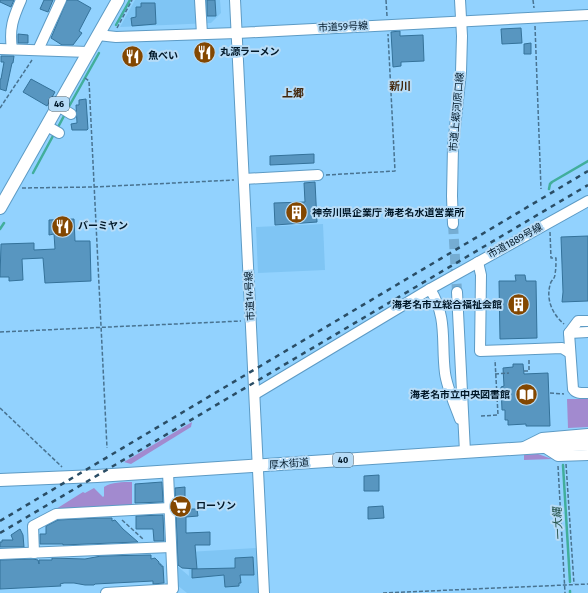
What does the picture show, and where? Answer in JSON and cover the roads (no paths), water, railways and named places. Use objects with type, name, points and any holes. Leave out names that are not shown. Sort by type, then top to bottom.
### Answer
[{"type":"main road","name":"46","points":[[0,208],[13,186],[65,111],[88,52],[118,0]]},
{"type":"main road","name":"厚木街道","points":[[0,480],[168,472],[583,444]]},
{"type":"street","points":[[12,49],[10,35],[11,27],[21,0]]},
{"type":"street","points":[[38,50],[61,0]]},
{"type":"street","points":[[200,0],[202,34]]},
{"type":"street","name":"市道14号線","points":[[235,0],[264,593]]},
{"type":"street","name":"市道上郷河原口線","points":[[453,224],[453,146],[460,72],[462,21],[460,0]]},
{"type":"street","name":"市道59号線","points":[[98,35],[116,37],[237,33],[588,14]]},
{"type":"street","points":[[0,49],[88,52]]},
{"type":"street","points":[[244,179],[318,175]]},
{"type":"street","name":"市道1889号線","points":[[570,353],[562,348],[480,351],[481,275],[478,262],[588,201]]},
{"type":"street","points":[[255,394],[430,289],[478,262]]},
{"type":"street","points":[[430,289],[437,301],[441,313],[445,374],[464,431]]},
{"type":"street","points":[[456,292],[462,371],[465,452]]},
{"type":"street","points":[[567,329],[578,321],[588,321]]},
{"type":"street","points":[[567,329],[588,332]]},
{"type":"street","points":[[567,329],[573,389],[579,393],[588,393]]},
{"type":"street","points":[[521,448],[542,438],[588,434]]},
{"type":"street","points":[[544,447],[562,456],[588,455]]},
{"type":"street","points":[[106,593],[173,589],[168,472]]},
{"type":"street","points":[[34,553],[33,526],[56,514],[170,508]]},
{"type":"street","points":[[0,554],[171,547]]},
{"type":"waterway","points":[[116,25],[130,0]]},
{"type":"waterway","points":[[67,110],[99,53]]},
{"type":"waterway","points":[[57,129],[65,114]]},
{"type":"waterway","points":[[33,173],[54,134]]},
{"type":"waterway","points":[[549,189],[552,182],[588,161]]},
{"type":"waterway","points":[[0,229],[4,223]]},
{"type":"waterway","name":"一大縄","points":[[563,465],[570,582]]},
{"type":"tunnel","points":[[453,224],[457,292]]},
{"type":"railway","points":[[0,521],[588,171]]},
{"type":"railway","points":[[0,533],[588,185]]},
{"type":"place","name":"丸源ラーメン","points":[[205,52]]},
{"type":"place","name":"魚べい","points":[[132,56]]},
{"type":"place","name":"神奈川県企業庁 海老名水道営業所","points":[[296,213]]},
{"type":"place","name":"バーミヤン","points":[[62,226]]},
{"type":"place","name":"海老名市立総合福祉会館","points":[[518,305]]},
{"type":"place","name":"海老名市立中央図書館","points":[[526,395]]},
{"type":"place","name":"ローソン","points":[[180,506]]},
{"type":"district","name":"新川","points":[[400,86]]},
{"type":"district","name":"上郷","points":[[293,93]]}]
